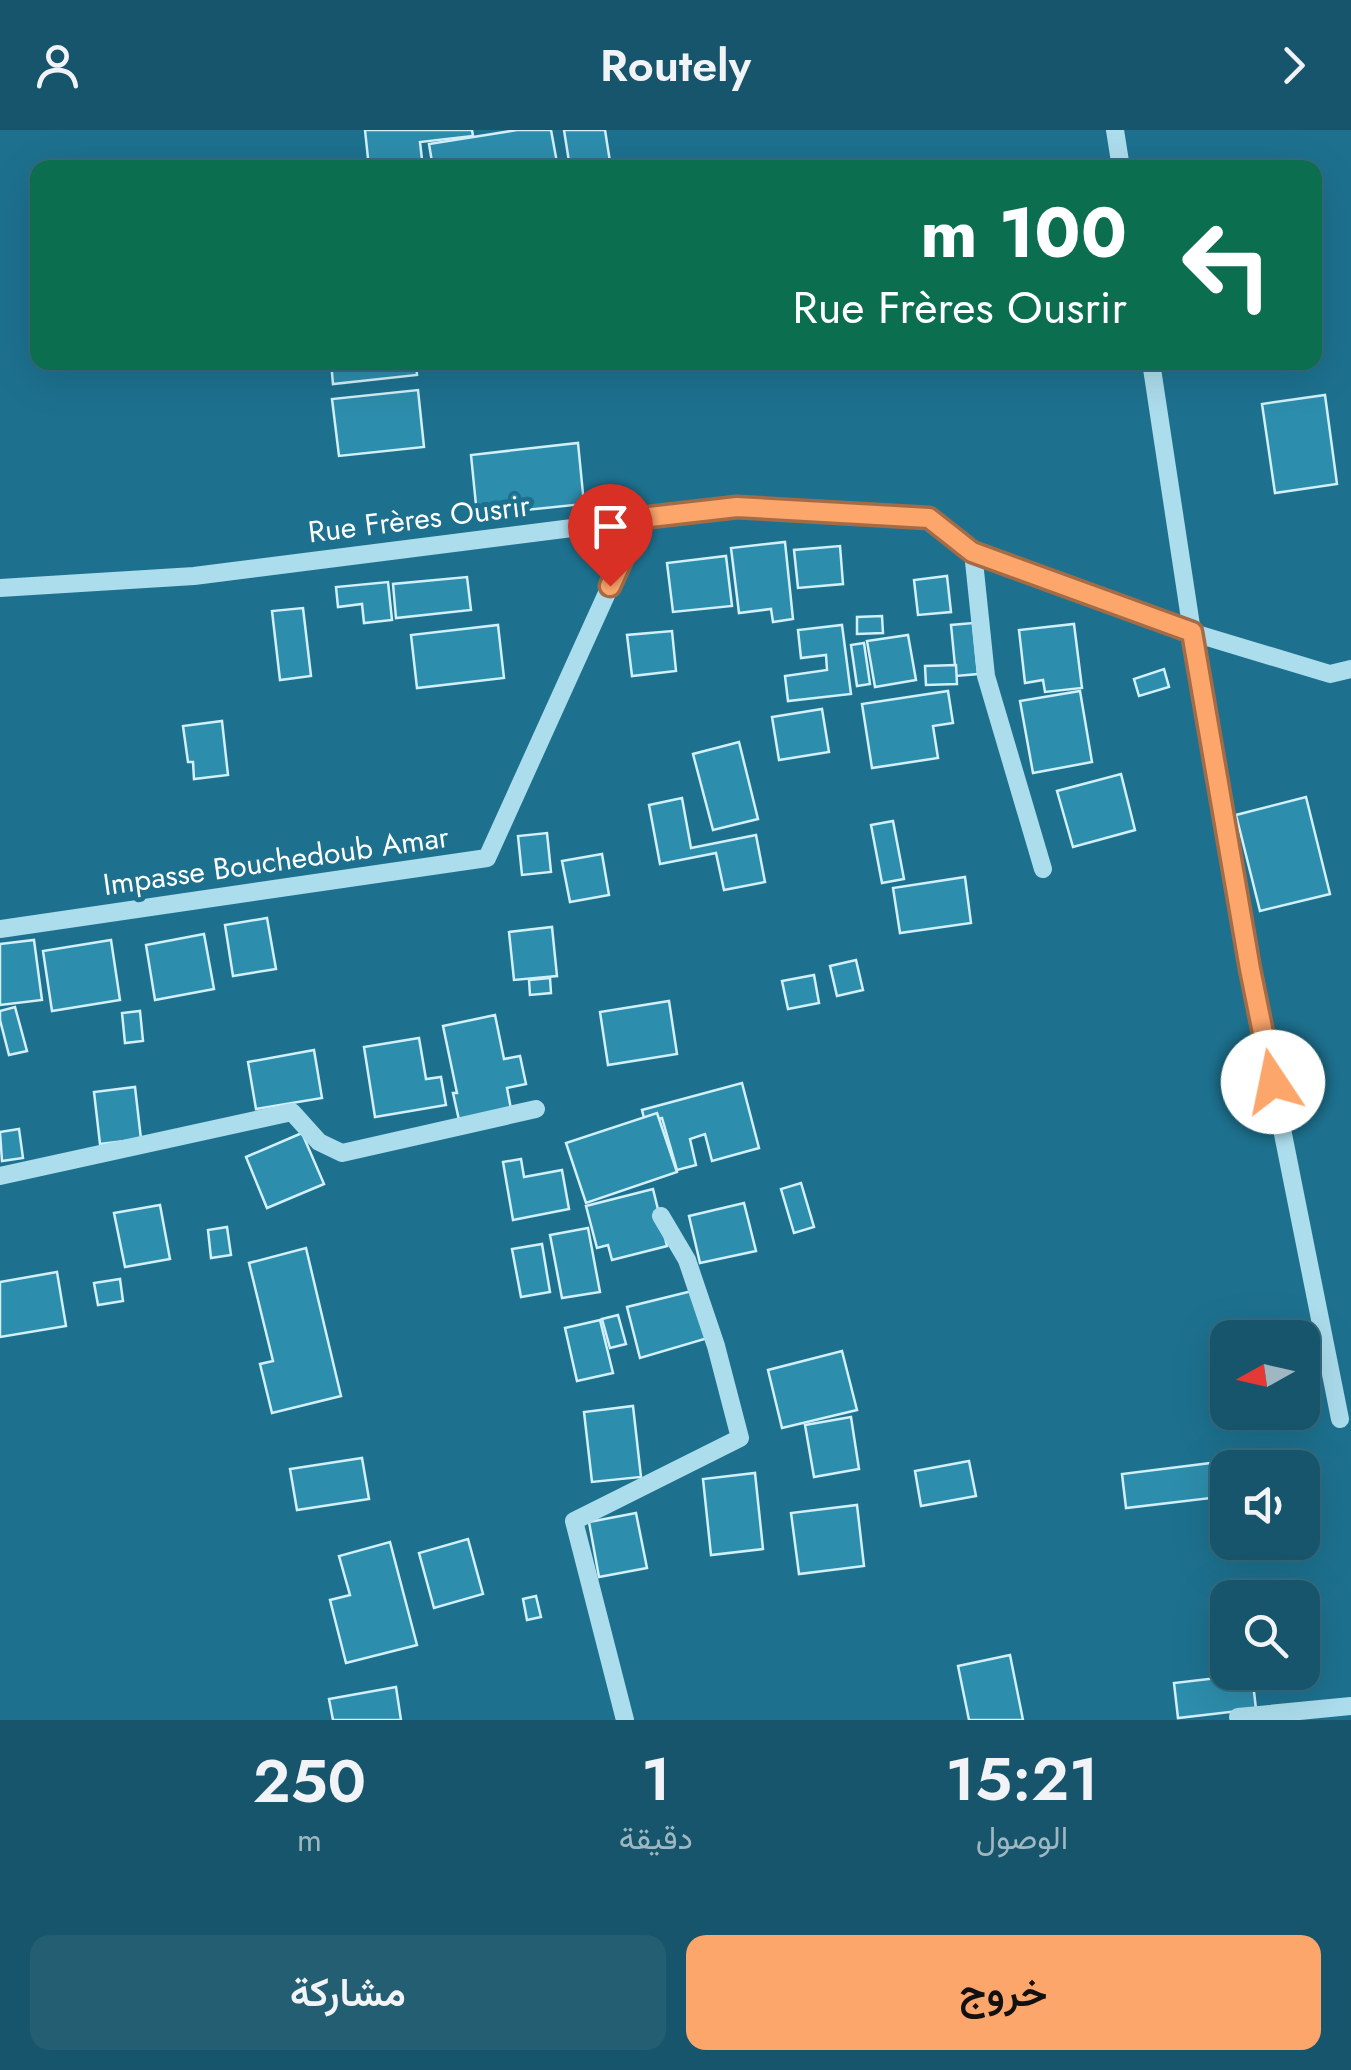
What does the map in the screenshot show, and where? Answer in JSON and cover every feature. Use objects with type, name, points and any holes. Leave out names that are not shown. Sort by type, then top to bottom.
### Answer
[{"type":"street","points":[[1115,130],[1120,160]]},
{"type":"street","points":[[1152,370],[1250,969],[1340,1419]]},
{"type":"street","name":"Rue Frères Ousrir","points":[[0,588],[194,576],[737,507],[929,518],[972,552],[1192,632],[1330,674],[1351,669]]},
{"type":"street","name":"Impasse Bouchedoub Amar","points":[[0,929],[487,858],[641,518]]},
{"type":"street","points":[[972,552],[986,676],[1043,870]]},
{"type":"street","points":[[0,1176],[292,1112],[319,1142],[342,1153],[536,1109]]},
{"type":"street","points":[[625,1720],[574,1521],[740,1438],[688,1260],[660,1216]]},
{"type":"street","points":[[1238,1717],[1351,1706]]},
{"type":"building","points":[[365,130],[472,130],[473,136],[420,142],[422,160],[368,160]]},
{"type":"building","points":[[517,130],[551,130],[557,160],[432,160],[429,144]]},
{"type":"building","points":[[564,130],[605,130],[610,160],[569,160]]},
{"type":"building","points":[[332,370],[417,370],[417,375],[333,384]]},
{"type":"building","points":[[418,390],[424,447],[339,456],[332,399]]},
{"type":"building","points":[[1325,395],[1337,484],[1275,493],[1262,404]]},
{"type":"building","points":[[578,443],[584,504],[477,515],[471,455]]},
{"type":"building","points":[[785,542],[793,619],[773,622],[771,609],[739,613],[731,548]]},
{"type":"building","points":[[840,546],[843,584],[798,588],[794,550]]},
{"type":"building","points":[[726,556],[732,606],[673,612],[667,563]]},
{"type":"building","points":[[947,576],[951,612],[918,615],[914,580]]},
{"type":"building","points":[[467,577],[471,610],[396,618],[393,584]]},
{"type":"building","points":[[388,582],[392,620],[364,623],[362,604],[338,607],[336,587]]},
{"type":"building","points":[[303,608],[311,676],[280,680],[272,611]]},
{"type":"building","points":[[882,616],[883,633],[857,634],[857,617]]},
{"type":"building","points":[[973,623],[978,674],[956,676],[951,625]]},
{"type":"building","points":[[1074,624],[1082,688],[1045,692],[1043,680],[1025,683],[1019,630]]},
{"type":"building","points":[[498,625],[504,678],[417,688],[411,635]]},
{"type":"building","points":[[842,625],[851,694],[788,701],[785,676],[827,670],[826,655],[801,658],[798,630]]},
{"type":"building","points":[[672,631],[676,671],[632,676],[627,635]]},
{"type":"building","points":[[908,635],[916,680],[875,687],[867,641]]},
{"type":"building","points":[[864,643],[870,684],[857,686],[851,645]]},
{"type":"building","points":[[956,665],[957,684],[926,685],[925,666]]},
{"type":"building","points":[[1164,669],[1169,687],[1139,696],[1134,679]]},
{"type":"building","points":[[948,691],[953,723],[933,726],[938,758],[872,768],[862,704]]},
{"type":"building","points":[[1080,691],[1092,762],[1033,773],[1020,701]]},
{"type":"building","points":[[822,709],[829,752],[779,760],[772,717]]},
{"type":"building","points":[[222,721],[228,775],[194,779],[183,726]]},
{"type":"building","points":[[739,742],[758,819],[713,830],[693,754]]},
{"type":"building","points":[[1121,774],[1135,830],[1073,847],[1057,791]]},
{"type":"building","points":[[1306,797],[1330,894],[1260,911],[1236,815]]},
{"type":"building","points":[[682,798],[691,848],[756,835],[765,882],[724,890],[716,853],[660,864],[649,805]]},
{"type":"building","points":[[893,821],[904,879],[882,883],[871,825]]},
{"type":"building","points":[[547,833],[551,872],[522,875],[518,836]]},
{"type":"building","points":[[602,854],[609,895],[570,902],[562,861]]},
{"type":"building","points":[[965,877],[971,923],[900,933],[893,888]]},
{"type":"building","points":[[267,918],[276,969],[233,976],[225,925]]},
{"type":"building","points":[[552,927],[557,976],[514,980],[509,932]]},
{"type":"building","points":[[204,934],[214,989],[155,1000],[146,945]]},
{"type":"building","points":[[34,940],[42,1000],[0,1005],[0,944]]},
{"type":"building","points":[[111,940],[120,1000],[52,1011],[43,951]]},
{"type":"building","points":[[856,960],[863,990],[837,996],[830,966]]},
{"type":"building","points":[[814,975],[819,1003],[788,1009],[782,981]]},
{"type":"building","points":[[550,978],[551,993],[530,995],[529,980]]},
{"type":"building","points":[[669,1001],[677,1054],[608,1065],[600,1012]]},
{"type":"building","points":[[15,1007],[27,1051],[9,1055],[0,1011]]},
{"type":"building","points":[[140,1011],[143,1041],[125,1043],[122,1013]]},
{"type":"building","points":[[495,1015],[504,1059],[520,1056],[526,1084],[507,1088],[511,1109],[459,1120],[443,1026]]},
{"type":"building","points":[[419,1038],[426,1079],[441,1077],[446,1105],[375,1117],[364,1047]]},
{"type":"building","points":[[314,1050],[322,1098],[256,1109],[248,1062]]},
{"type":"building","points":[[742,1083],[759,1148],[712,1161],[705,1134],[690,1139],[696,1165],[677,1170],[662,1118],[645,1122],[642,1110]]},
{"type":"building","points":[[135,1087],[141,1139],[100,1144],[94,1092]]},
{"type":"building","points":[[657,1113],[677,1172],[586,1203],[566,1143]]},
{"type":"building","points":[[19,1129],[23,1158],[2,1161],[0,1132]]},
{"type":"building","points":[[302,1133],[324,1184],[267,1208],[246,1157]]},
{"type":"building","points":[[521,1159],[524,1177],[562,1170],[569,1209],[513,1220],[503,1162]]},
{"type":"building","points":[[801,1183],[814,1227],[794,1233],[781,1189]]},
{"type":"building","points":[[653,1189],[667,1246],[612,1260],[608,1245],[597,1248],[586,1206]]},
{"type":"building","points":[[744,1203],[756,1251],[700,1263],[689,1216]]},
{"type":"building","points":[[160,1205],[170,1259],[125,1267],[114,1213]]},
{"type":"building","points":[[227,1227],[231,1255],[211,1258],[208,1230]]},
{"type":"building","points":[[588,1228],[600,1292],[562,1298],[550,1235]]},
{"type":"building","points":[[542,1244],[550,1292],[521,1297],[512,1249]]},
{"type":"building","points":[[306,1248],[341,1396],[272,1413],[260,1364],[273,1361],[249,1263]]},
{"type":"building","points":[[57,1272],[66,1326],[0,1337],[0,1282]]},
{"type":"building","points":[[120,1279],[123,1301],[98,1305],[94,1283]]},
{"type":"building","points":[[692,1291],[708,1338],[640,1358],[627,1307]]},
{"type":"building","points":[[618,1315],[626,1344],[610,1348],[602,1319]]},
{"type":"building","points":[[600,1320],[613,1373],[577,1381],[565,1328]]},
{"type":"building","points":[[842,1351],[857,1410],[782,1428],[768,1370]]},
{"type":"building","points":[[633,1406],[641,1477],[592,1482],[584,1412]]},
{"type":"building","points":[[851,1417],[859,1469],[814,1477],[805,1425]]},
{"type":"building","points":[[362,1458],[369,1499],[297,1510],[290,1469]]},
{"type":"building","points":[[969,1461],[976,1496],[921,1506],[915,1471]]},
{"type":"building","points":[[1210,1463],[1210,1498],[1126,1508],[1122,1474]]},
{"type":"building","points":[[755,1473],[763,1549],[711,1555],[703,1479]]},
{"type":"building","points":[[857,1505],[864,1566],[799,1574],[791,1513]]},
{"type":"building","points":[[636,1513],[647,1568],[599,1577],[589,1522]]},
{"type":"building","points":[[468,1539],[483,1594],[434,1608],[419,1553]]},
{"type":"building","points":[[390,1542],[417,1645],[346,1663],[330,1600],[350,1595],[339,1556]]},
{"type":"building","points":[[536,1596],[541,1617],[527,1620],[523,1599]]},
{"type":"building","points":[[1010,1655],[1023,1720],[969,1720],[958,1666]]},
{"type":"building","points":[[1210,1679],[1210,1690],[1254,1690],[1256,1709],[1178,1718],[1174,1683]]},
{"type":"building","points":[[396,1687],[401,1720],[333,1720],[329,1699]]},
{"type":"route","points":[[610,586],[641,518],[737,507],[929,518],[972,552],[1192,632],[1273,1082]]}]
